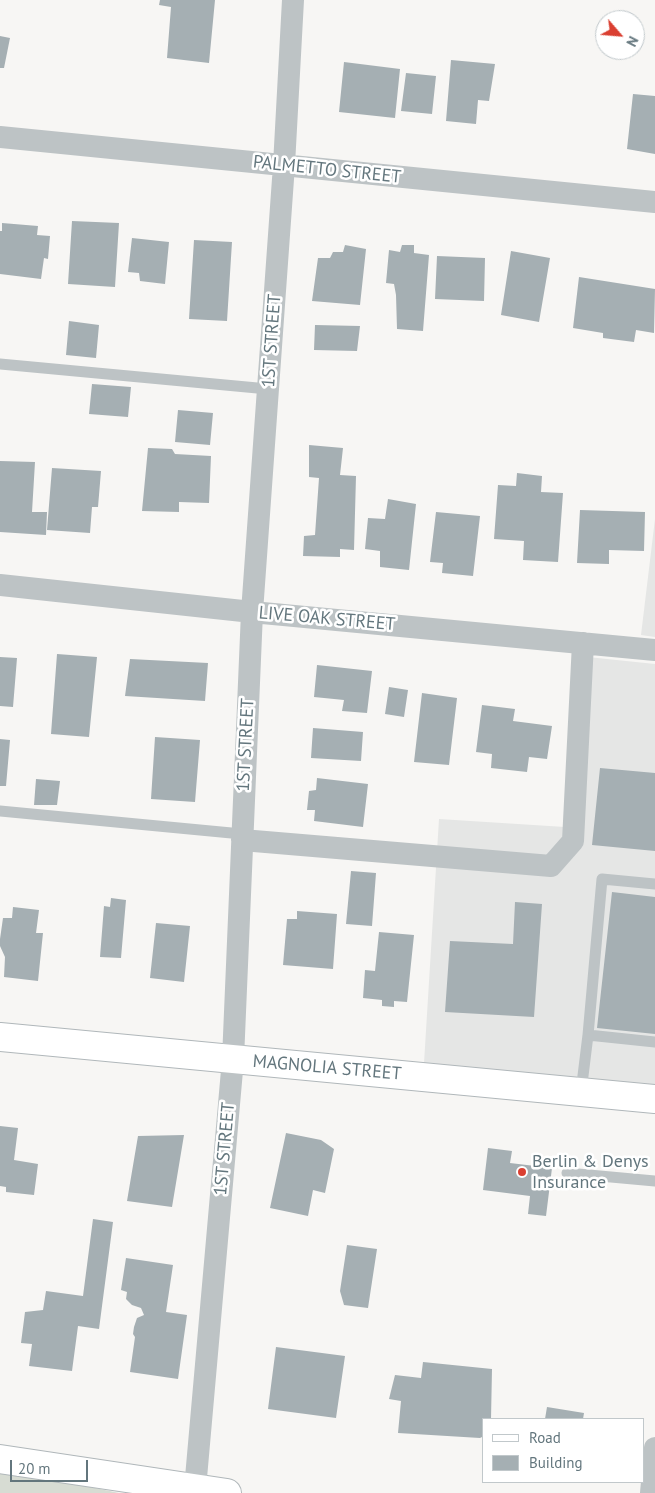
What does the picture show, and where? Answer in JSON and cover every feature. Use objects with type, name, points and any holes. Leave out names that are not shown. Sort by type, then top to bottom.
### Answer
[{"type":"street","name":"1ST STREET","points":[[195,1489],[233,1059],[252,612],[284,166],[293,0]]},
{"type":"street","name":"PALMETTO STREET","points":[[0,136],[655,202]]},
{"type":"street","name":"LIVE OAK STREET","points":[[0,585],[252,612],[655,650]]},
{"type":"street","points":[[242,837],[551,866],[573,841],[583,644]]},
{"type":"street","name":"MAGNOLIA STREET","points":[[0,1037],[655,1099]]},
{"type":"street","points":[[651,1493],[655,1448]]},
{"type":"street","points":[[0,1459],[227,1493]]},
{"type":"lane","points":[[0,364],[268,389]]},
{"type":"lane","points":[[0,811],[242,837]]},
{"type":"lane","points":[[581,1092],[602,879],[655,884]]},
{"type":"lane","points":[[588,1035],[655,1042]]},
{"type":"lane","points":[[567,1173],[655,1180]]},
{"type":"shaded area","points":[[655,519],[655,637],[641,635]]},
{"type":"shaded area","points":[[578,656],[655,664],[655,1085],[424,1063],[439,819],[565,827]]},
{"type":"shaded area","points":[[0,1468],[119,1493],[0,1493]]},
{"type":"building","points":[[160,0],[215,0],[209,63],[167,58],[171,7],[159,5]]},
{"type":"building","points":[[0,36],[10,38],[4,68],[0,68]]},
{"type":"building","points":[[451,60],[495,64],[489,101],[478,100],[476,124],[446,121]]},
{"type":"building","points":[[344,62],[400,69],[395,118],[339,112]]},
{"type":"building","points":[[406,73],[436,76],[432,114],[401,111]]},
{"type":"building","points":[[633,94],[655,96],[655,154],[627,149]]},
{"type":"building","points":[[72,221],[119,223],[115,287],[68,284]]},
{"type":"building","points":[[2,223],[38,226],[37,235],[50,236],[48,259],[44,258],[41,279],[0,274],[0,231],[2,231]]},
{"type":"building","points":[[132,238],[169,242],[165,284],[140,281],[139,273],[128,272]]},
{"type":"building","points":[[194,240],[232,242],[227,321],[189,319]]},
{"type":"building","points":[[345,245],[366,249],[360,305],[312,301],[318,258],[330,258],[333,252],[343,252]]},
{"type":"building","points":[[402,245],[414,245],[414,253],[429,255],[423,331],[397,329],[394,284],[386,283],[389,250],[400,252]]},
{"type":"building","points":[[511,251],[550,258],[539,322],[501,315]]},
{"type":"building","points":[[437,256],[485,258],[484,301],[435,299]]},
{"type":"building","points":[[579,277],[655,289],[654,333],[636,330],[634,342],[603,338],[603,333],[573,328]]},
{"type":"building","points":[[69,321],[99,325],[96,358],[66,355]]},
{"type":"building","points":[[315,325],[360,326],[357,351],[314,350]]},
{"type":"building","points":[[92,384],[131,387],[128,417],[89,414]]},
{"type":"building","points":[[178,410],[213,413],[210,445],[175,442]]},
{"type":"building","points":[[309,445],[343,448],[340,475],[356,476],[354,550],[340,549],[340,557],[303,556],[304,536],[315,535],[319,478],[309,477]]},
{"type":"building","points":[[148,448],[172,449],[175,454],[211,456],[209,503],[179,502],[179,512],[142,511]]},
{"type":"building","points":[[0,461],[35,462],[32,512],[47,512],[46,535],[0,532]]},
{"type":"building","points":[[52,468],[101,471],[98,507],[92,507],[90,533],[47,530]]},
{"type":"building","points":[[517,473],[542,476],[541,492],[563,493],[558,562],[523,560],[524,541],[494,539],[498,485],[516,486]]},
{"type":"building","points":[[388,499],[416,504],[409,570],[380,567],[380,551],[365,549],[368,518],[385,519]]},
{"type":"building","points":[[580,510],[645,512],[644,551],[609,550],[609,564],[577,563]]},
{"type":"building","points":[[436,512],[480,516],[473,576],[442,573],[443,563],[430,562]]},
{"type":"building","points":[[57,654],[97,657],[89,737],[51,734]]},
{"type":"building","points":[[0,657],[17,658],[13,707],[0,706]]},
{"type":"building","points":[[130,659],[208,663],[205,701],[125,696]]},
{"type":"building","points":[[317,665],[372,671],[367,713],[342,711],[344,700],[314,697]]},
{"type":"building","points":[[389,687],[408,690],[404,717],[385,714]]},
{"type":"building","points":[[422,693],[457,698],[449,765],[414,762]]},
{"type":"building","points":[[482,705],[515,709],[513,721],[552,726],[547,759],[529,757],[527,772],[491,768],[492,754],[476,752]]},
{"type":"building","points":[[313,728],[363,732],[361,761],[311,758]]},
{"type":"building","points":[[155,737],[200,740],[195,802],[151,799]]},
{"type":"building","points":[[0,739],[10,740],[6,786],[0,786]]},
{"type":"building","points":[[600,768],[655,773],[655,851],[592,845]]},
{"type":"building","points":[[317,778],[368,784],[363,827],[314,821],[315,810],[307,810],[309,791],[316,790]]},
{"type":"building","points":[[36,779],[60,781],[57,805],[34,805]]},
{"type":"building","points":[[351,871],[376,873],[372,926],[346,924]]},
{"type":"building","points":[[612,892],[655,897],[655,1034],[597,1028]]},
{"type":"building","points":[[111,898],[126,900],[121,958],[100,957],[104,906],[110,907]]},
{"type":"building","points":[[515,902],[542,904],[534,1017],[445,1012],[450,941],[513,944]]},
{"type":"building","points":[[13,907],[39,910],[36,933],[43,933],[38,981],[4,977],[5,957],[0,946],[0,939],[3,918],[12,918]]},
{"type":"building","points":[[297,911],[337,914],[333,969],[283,965],[287,919],[297,919]]},
{"type":"building","points":[[156,923],[190,926],[184,982],[150,978]]},
{"type":"building","points":[[379,932],[414,935],[407,1002],[394,1001],[394,1007],[382,1006],[382,1000],[363,998],[365,970],[375,971]]},
{"type":"building","points":[[0,1126],[18,1128],[14,1160],[38,1164],[34,1195],[6,1192],[6,1187],[0,1186]]},
{"type":"building","points":[[286,1133],[321,1140],[334,1149],[325,1193],[313,1190],[308,1216],[270,1208]]},
{"type":"building","points":[[184,1135],[172,1207],[127,1201],[138,1136]]},
{"type":"building","points":[[488,1148],[512,1151],[510,1163],[552,1168],[546,1216],[528,1214],[530,1196],[483,1190]]},
{"type":"building","points":[[93,1219],[113,1222],[99,1329],[78,1326],[72,1371],[29,1366],[32,1344],[21,1343],[25,1312],[43,1310],[46,1291],[83,1296]]},
{"type":"building","points":[[347,1245],[377,1249],[368,1308],[344,1305],[340,1291]]},
{"type":"building","points":[[126,1258],[173,1265],[166,1312],[187,1315],[178,1379],[130,1372],[135,1337],[133,1334],[134,1327],[137,1318],[144,1315],[141,1308],[132,1305],[126,1299],[127,1292],[121,1290]]},
{"type":"building","points":[[276,1347],[345,1356],[336,1418],[268,1409]]},
{"type":"building","points":[[423,1362],[492,1369],[491,1418],[482,1418],[482,1437],[398,1433],[401,1401],[389,1399],[395,1375],[421,1378]]},
{"type":"building","points":[[547,1407],[584,1413],[583,1418],[545,1418]]},
{"type":"place","name":"Berlin & Denys Insurance","points":[[522,1172]]}]
